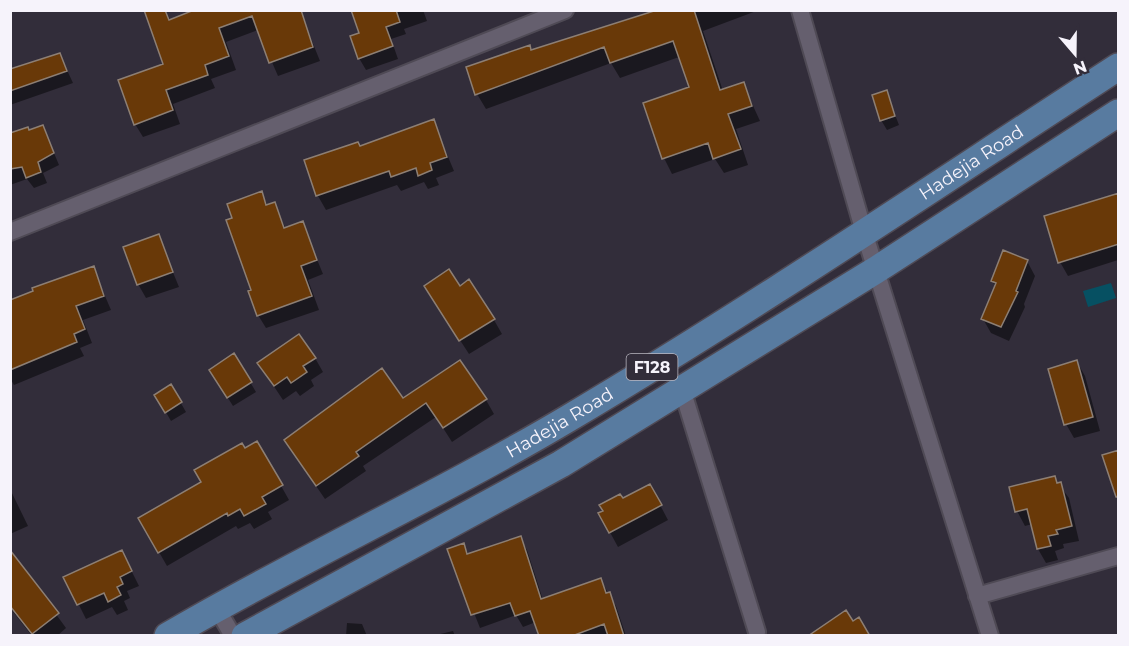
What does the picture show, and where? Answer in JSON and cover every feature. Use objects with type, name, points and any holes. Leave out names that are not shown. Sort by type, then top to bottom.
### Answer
[{"type":"main road","name":"Hadejia Road","points":[[168,636],[216,607],[469,476],[559,424],[864,232],[1119,67]]},
{"type":"main road","name":"Hadejia Road","points":[[245,636],[561,464],[876,270],[1119,113]]},
{"type":"street","points":[[10,232],[565,10]]},
{"type":"street","points":[[800,10],[864,232],[990,636]]},
{"type":"street","points":[[682,389],[757,632]]},
{"type":"street","points":[[977,596],[1119,556]]},
{"type":"street","points":[[216,607],[233,636]]},
{"type":"water","points":[[1111,283],[1116,298],[1088,307],[1083,291]]},
{"type":"building","points":[[144,10],[165,10],[169,20],[194,10],[301,10],[313,47],[269,63],[252,16],[219,28],[229,56],[205,65],[208,75],[166,90],[173,110],[134,125],[118,80],[163,64]]},
{"type":"building","points":[[351,10],[396,10],[400,22],[386,27],[393,46],[358,59],[350,36],[359,33]]},
{"type":"building","points":[[657,10],[694,10],[720,90],[744,82],[752,106],[728,114],[741,149],[713,159],[708,143],[662,159],[643,103],[689,87],[673,41],[610,63],[604,47],[475,95],[466,67],[530,45],[531,50]]},
{"type":"building","points":[[60,53],[67,71],[10,91],[10,69]]},
{"type":"building","points":[[887,90],[895,116],[880,121],[872,95]]},
{"type":"building","points":[[434,119],[447,157],[430,163],[432,170],[418,176],[416,168],[391,177],[389,171],[316,196],[304,160],[358,142],[360,146]]},
{"type":"building","points":[[43,125],[54,153],[38,162],[41,172],[26,178],[22,167],[10,169],[10,133]]},
{"type":"building","points":[[262,191],[266,205],[275,202],[284,228],[303,221],[317,260],[301,266],[312,296],[257,316],[248,291],[251,290],[226,220],[232,218],[227,204]]},
{"type":"building","points":[[1119,193],[1119,244],[1058,263],[1044,216]]},
{"type":"building","points":[[159,234],[173,272],[137,285],[123,247]]},
{"type":"building","points":[[1003,250],[1028,260],[1016,291],[1018,292],[1001,327],[981,319],[996,283],[991,281]]},
{"type":"building","points":[[94,266],[104,296],[76,306],[85,329],[74,334],[77,342],[10,370],[10,300],[33,291],[32,288]]},
{"type":"building","points":[[449,269],[460,286],[469,279],[495,319],[459,341],[424,286]]},
{"type":"building","points":[[299,334],[316,358],[303,366],[307,372],[291,383],[287,377],[274,386],[257,363]]},
{"type":"building","points":[[234,353],[252,382],[227,398],[209,370]]},
{"type":"building","points":[[460,360],[487,399],[443,428],[426,403],[356,452],[359,456],[316,486],[284,440],[382,368],[403,398]]},
{"type":"building","points":[[1077,360],[1093,417],[1064,425],[1048,369]]},
{"type":"building","points":[[171,384],[182,402],[165,413],[154,395]]},
{"type":"building","points":[[257,441],[283,485],[262,497],[266,504],[244,516],[240,509],[228,516],[227,513],[158,553],[138,518],[201,482],[194,470],[242,443],[245,448]]},
{"type":"building","points":[[1119,450],[1119,497],[1116,497],[1102,455]]},
{"type":"building","points":[[1055,476],[1057,483],[1061,482],[1072,526],[1056,530],[1058,534],[1048,536],[1051,546],[1037,549],[1027,509],[1015,512],[1009,487]]},
{"type":"building","points":[[650,484],[662,505],[609,533],[598,513],[603,511],[599,505],[620,494],[623,498]]},
{"type":"building","points":[[521,536],[541,599],[601,578],[606,593],[610,592],[624,636],[608,636],[604,624],[572,636],[539,636],[530,611],[515,616],[510,603],[471,615],[447,549],[464,543],[467,554]]},
{"type":"building","points":[[10,550],[59,613],[32,634],[10,606]]},
{"type":"building","points":[[122,550],[132,571],[120,577],[123,584],[117,587],[121,595],[108,602],[104,593],[77,605],[63,577]]},
{"type":"building","points":[[846,610],[853,621],[859,617],[870,636],[808,636]]}]
